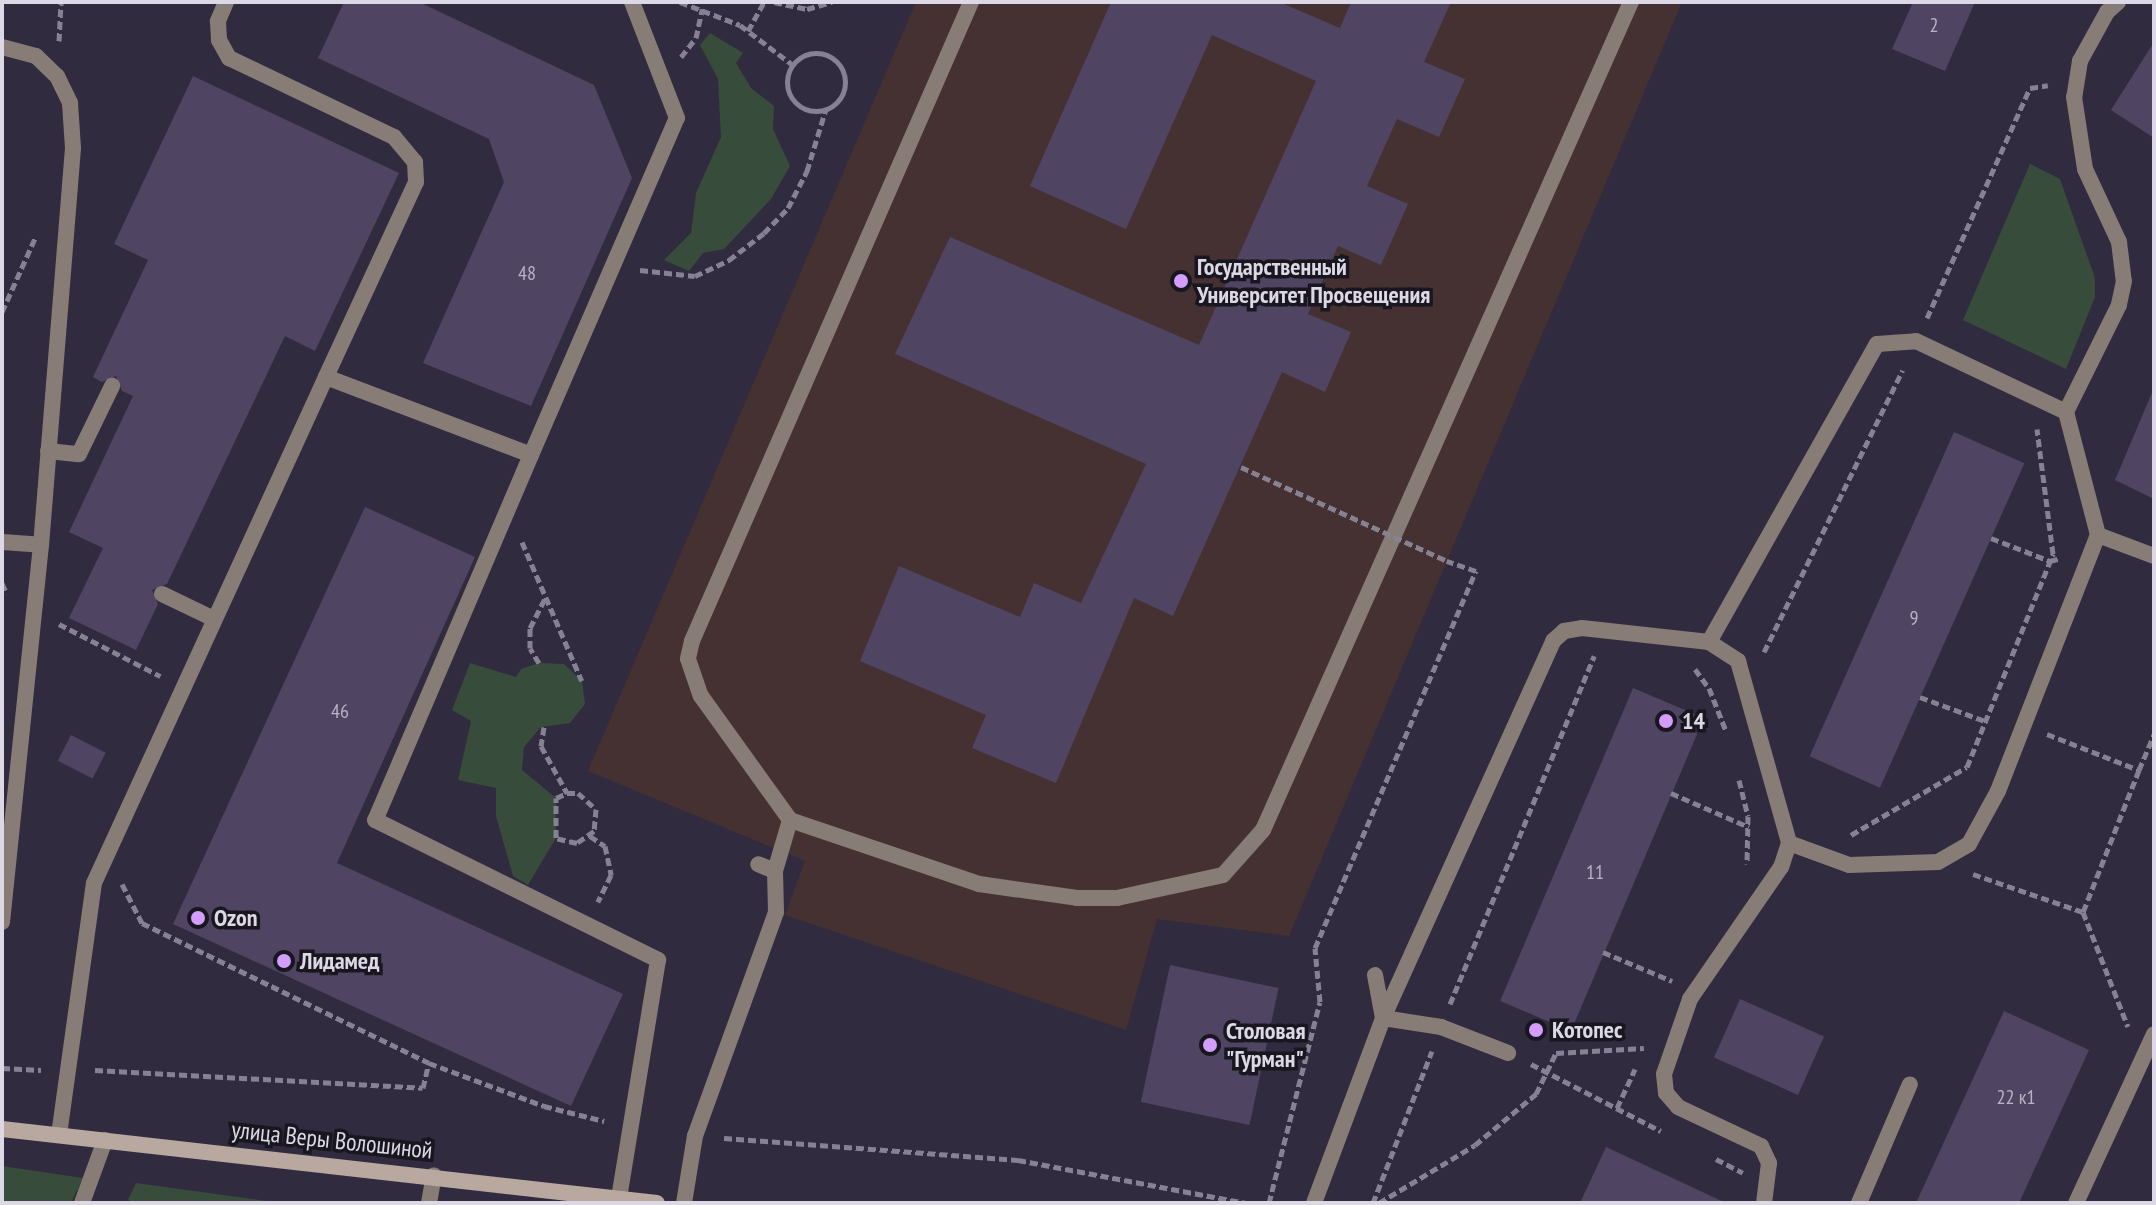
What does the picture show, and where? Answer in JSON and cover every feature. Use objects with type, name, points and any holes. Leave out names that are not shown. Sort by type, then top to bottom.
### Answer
[{"type":"street","points":[[59,1135],[94,883],[416,182],[415,162],[394,137],[229,58],[218,30],[226,2]]},
{"type":"street","points":[[619,1199],[658,960],[375,820],[612,259],[677,118],[632,2]]},
{"type":"street","points":[[971,2],[692,641],[688,659],[701,696],[790,820],[1024,894],[1117,898],[1165,885],[1196,884],[1223,875],[1245,856],[1269,815],[1631,2]]},
{"type":"street","points":[[1789,843],[1849,865],[1938,862],[1969,844],[1998,791],[2098,535],[2066,412],[2119,305],[2124,281],[2119,242],[2085,169],[2074,97],[2080,61],[2107,12],[2118,2]]},
{"type":"street","points":[[2,47],[36,56],[57,76],[70,103],[73,148],[35,612],[2,922]]},
{"type":"street","points":[[1709,642],[1877,344],[1895,339],[1916,341],[2066,412]]},
{"type":"street","points":[[326,377],[531,455]]},
{"type":"street","points":[[48,451],[79,454],[112,386]]},
{"type":"street","points":[[2098,535],[2154,556]]},
{"type":"street","points":[[2,542],[41,545]]},
{"type":"street","points":[[162,594],[214,619]]},
{"type":"street","points":[[1314,1203],[1383,1018],[1553,641],[1564,631],[1582,628],[1709,642],[1738,661],[1789,843],[1781,867],[1690,999],[1664,1074],[1666,1093],[1678,1107],[1761,1146],[1769,1163],[1764,1203]]},
{"type":"street","points":[[684,1203],[695,1136],[776,912],[775,871],[790,820]]},
{"type":"street","points":[[758,864],[775,871]]},
{"type":"street","points":[[1375,975],[1383,1018]]},
{"type":"street","points":[[1383,1018],[1441,1027],[1508,1053]]},
{"type":"street","points":[[2076,1203],[2154,1034]]},
{"type":"street","points":[[1859,1203],[1910,1084]]},
{"type":"street","name":"улица Веры Волошиной","points":[[2,1129],[434,1175],[657,1203]]},
{"type":"street","points":[[82,1203],[105,1140]]},
{"type":"street","points":[[429,1203],[434,1175]]},
{"type":"path","points":[[680,2],[748,31],[793,65]]},
{"type":"path","points":[[748,31],[764,2]]},
{"type":"path","points":[[774,2],[807,9],[832,2]]},
{"type":"path","points":[[659,71],[683,55],[696,38],[702,9]]},
{"type":"path","points":[[612,259],[678,278],[695,276],[729,260],[788,208],[820,137],[826,109],[844,87],[841,68],[817,53],[793,65],[787,82],[793,99],[808,110],[826,109]]},
{"type":"path","points":[[1846,838],[1967,767],[2053,554],[2034,421]]},
{"type":"path","points":[[1241,467],[1447,561],[1476,571],[1315,948],[1320,1002],[1269,1203]]},
{"type":"path","points":[[504,519],[516,528],[582,681]]},
{"type":"path","points":[[539,663],[530,648],[530,628],[546,596]]},
{"type":"path","points":[[35,612],[182,687]]},
{"type":"path","points":[[1376,1203],[1441,1027],[1588,661],[1600,651]]},
{"type":"path","points":[[1686,665],[1709,688],[1728,739]]},
{"type":"path","points":[[1920,697],[1985,721]]},
{"type":"path","points":[[2022,724],[2139,770]]},
{"type":"path","points":[[544,727],[541,746],[567,793]]},
{"type":"path","points":[[2142,1062],[2083,912],[2154,734]]},
{"type":"path","points":[[1736,766],[1749,827],[1746,872]]},
{"type":"path","points":[[567,793],[578,793],[596,809],[598,820],[590,836],[577,843],[556,838],[556,798],[567,793]]},
{"type":"path","points":[[1671,793],[1749,827]]},
{"type":"path","points":[[588,925],[611,875],[605,846],[590,836]]},
{"type":"path","points":[[107,852],[142,923],[429,1063]]},
{"type":"path","points":[[1938,862],[2083,912]]},
{"type":"path","points":[[1603,952],[1677,983]]},
{"type":"path","points":[[1670,996],[1682,972]]},
{"type":"path","points":[[1617,1108],[1651,1035]]},
{"type":"path","points":[[1376,1203],[1475,1145],[1536,1094],[1556,1053],[1645,1048]]},
{"type":"path","points":[[1508,1053],[1672,1136]]},
{"type":"path","points":[[1713,1158],[1768,1186]]},
{"type":"shaded area","name":"Государственный Университет Просвещения","points":[[916,2],[1682,2],[1289,936],[1157,919],[1126,1030],[785,915],[805,861],[588,771]]},
{"type":"green space","points":[[710,33],[743,53],[736,63],[751,88],[774,106],[773,129],[790,166],[771,199],[724,249],[703,253],[689,271],[664,260],[691,233],[696,193],[721,137],[718,79],[700,45]]},
{"type":"green space","points":[[2030,164],[2060,179],[2095,278],[2095,297],[2066,369],[1963,320]]},
{"type":"green space","points":[[470,663],[516,677],[521,669],[539,663],[564,664],[582,681],[585,704],[570,723],[541,727],[524,747],[522,770],[556,798],[556,838],[528,885],[513,876],[496,816],[496,788],[458,780],[471,721],[452,710]]},
{"type":"green space","points":[[2,1166],[83,1178],[71,1203],[2,1203]]},
{"type":"green space","points":[[136,1183],[281,1203],[138,1203],[128,1200]]},
{"type":"building","points":[[344,2],[419,2],[594,85],[632,178],[531,406],[423,363],[504,182],[489,139],[318,58]]},
{"type":"building","points":[[1111,2],[1279,2],[1340,28],[1351,2],[1451,2],[1424,62],[1465,79],[1439,137],[1397,119],[1367,186],[1408,204],[1381,265],[1338,246],[1308,314],[1351,332],[1325,392],[1282,372],[1173,616],[1134,598],[1056,783],[972,748],[986,715],[860,661],[899,566],[1020,617],[1034,583],[1081,603],[1146,464],[895,354],[950,237],[1199,345],[1316,81],[1212,35],[1126,229],[1030,186]]},
{"type":"building","points":[[1913,2],[1975,2],[1945,71],[1892,49]]},
{"type":"building","points":[[2154,42],[2154,138],[2111,110]]},
{"type":"building","points":[[193,76],[399,173],[315,351],[285,336],[167,584],[152,590],[158,604],[136,650],[69,618],[103,548],[69,532],[133,396],[122,391],[116,376],[102,382],[93,377],[148,260],[114,244]]},
{"type":"building","points":[[2154,388],[2154,499],[2115,480]]},
{"type":"building","points":[[1954,432],[2024,463],[1880,788],[1810,756]]},
{"type":"building","points":[[365,507],[475,557],[337,863],[623,994],[571,1106],[173,924]]},
{"type":"building","points":[[1633,688],[1704,718],[1571,1031],[1500,1001]]},
{"type":"building","points":[[71,735],[106,753],[93,779],[58,761]]},
{"type":"building","name":"Столовая \"Гурман\"","points":[[1170,965],[1279,988],[1249,1125],[1141,1102]]},
{"type":"building","points":[[1740,999],[1824,1036],[1798,1095],[1714,1057]]},
{"type":"building","points":[[2004,1011],[2089,1050],[2019,1203],[1916,1203]]},
{"type":"building","points":[[1606,1147],[1726,1203],[1580,1203]]},
{"type":"place","name":"Государственный Университет Просвещения","points":[[1181,281]]},
{"type":"place","name":"14","points":[[1666,721]]},
{"type":"place","name":"Ozon","points":[[198,918]]},
{"type":"place","name":"Лидамед","points":[[284,961]]},
{"type":"place","name":"Котопес","points":[[1536,1030]]},
{"type":"place","name":"Столовая \"Гурман\"","points":[[1210,1045]]}]
